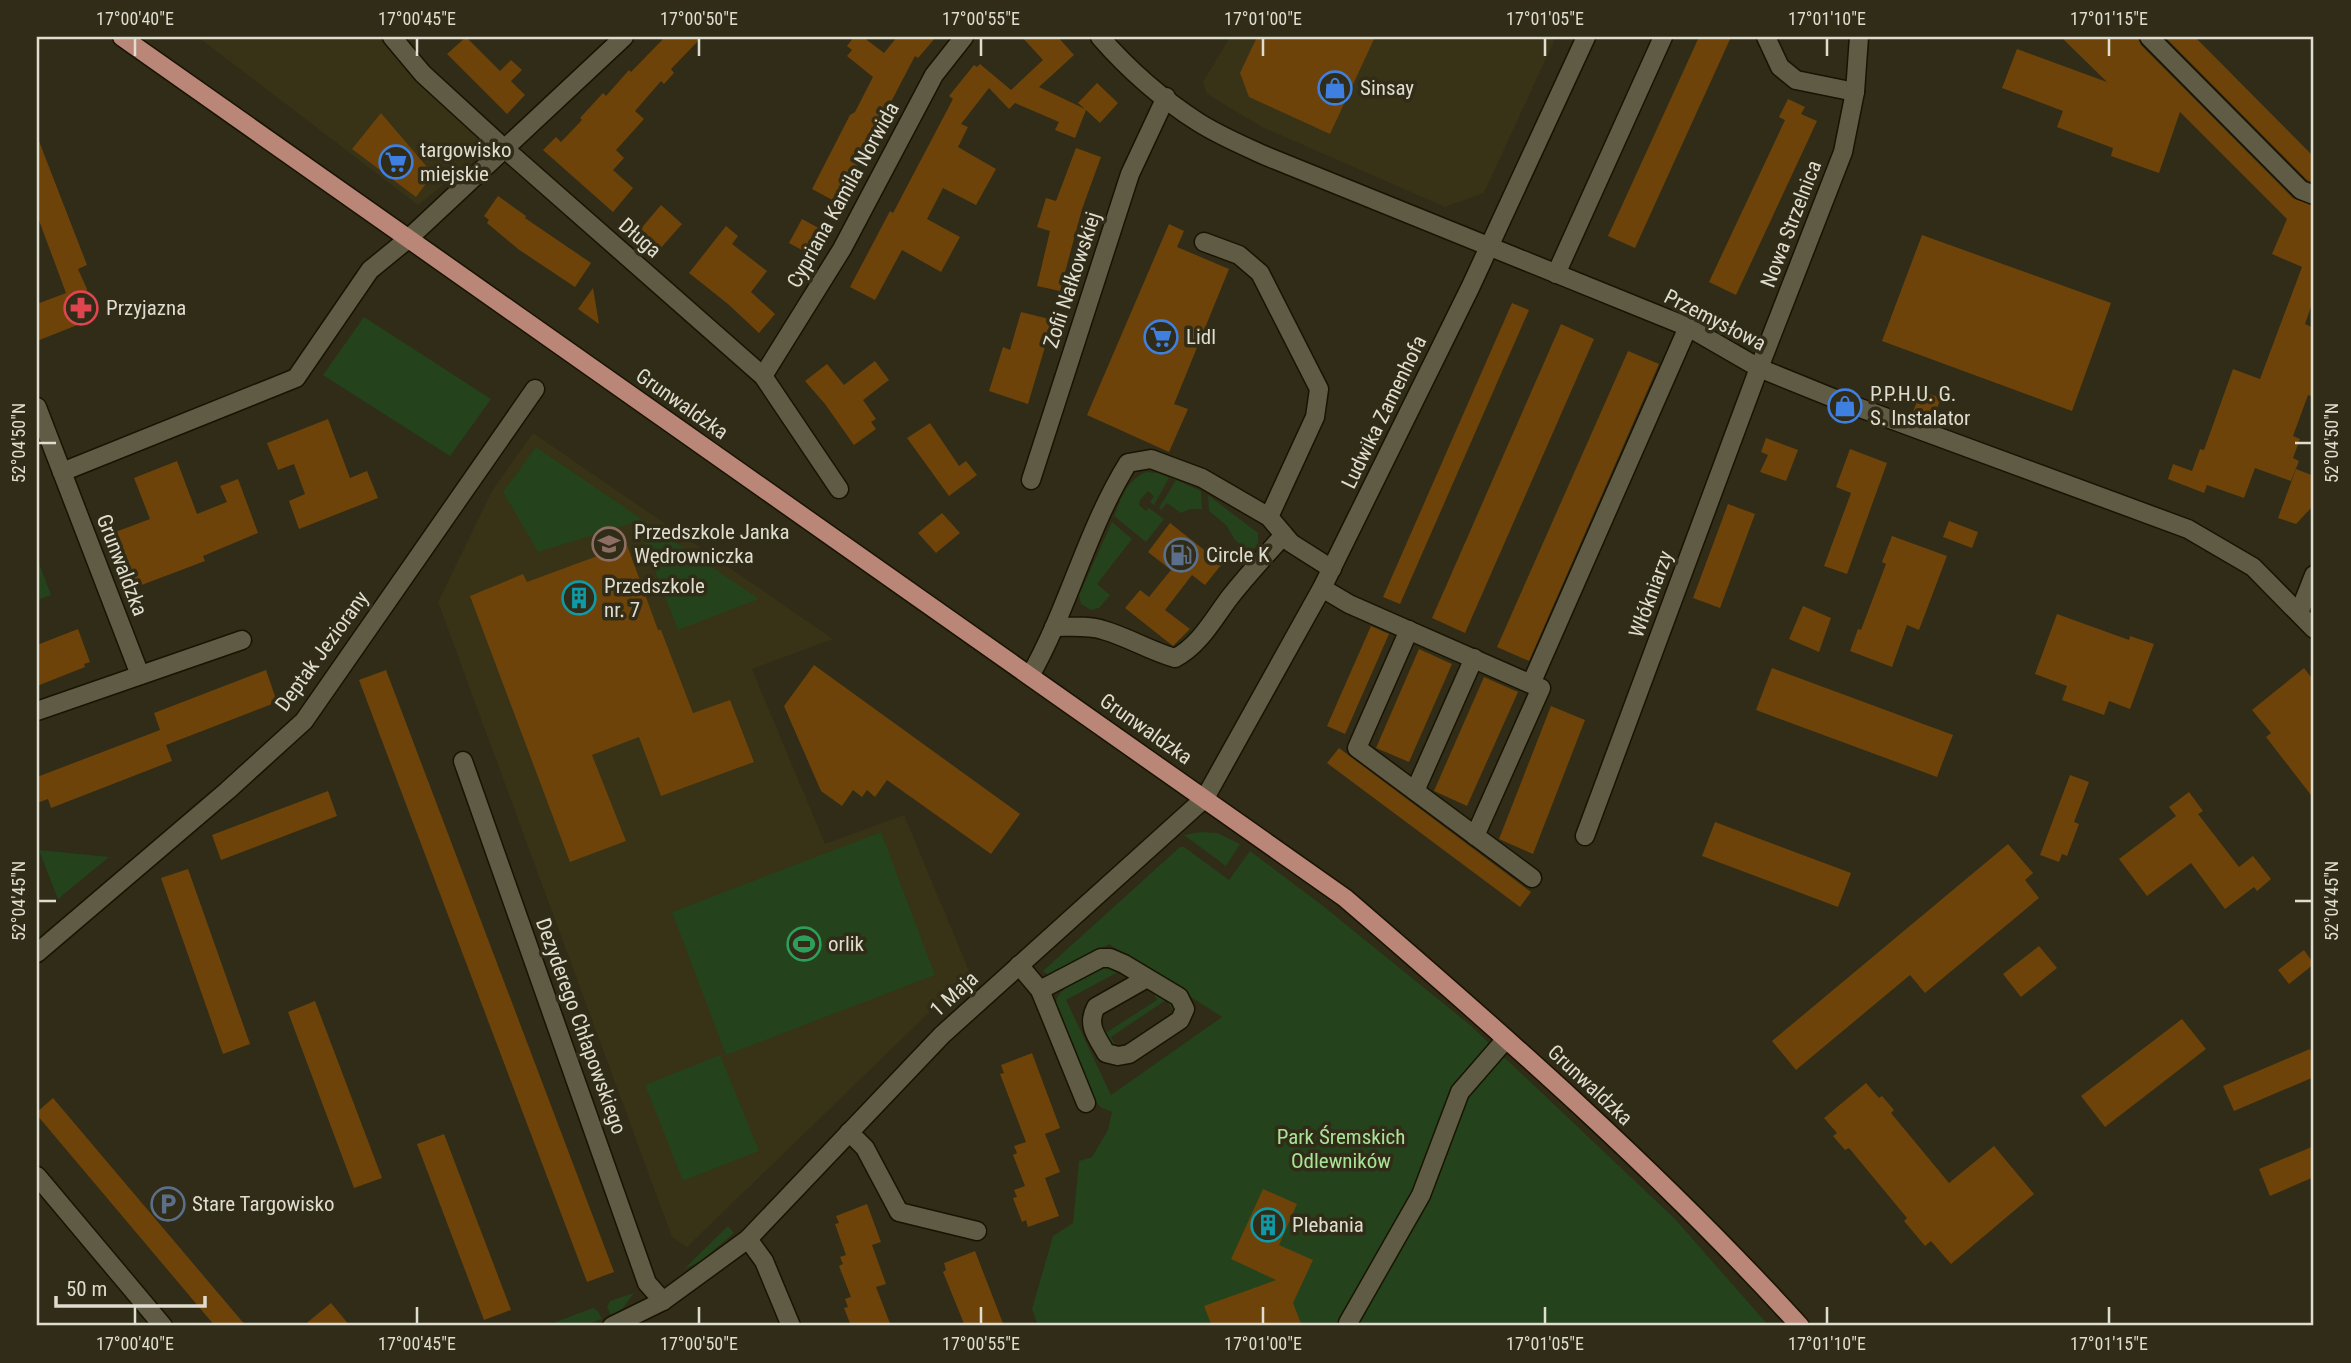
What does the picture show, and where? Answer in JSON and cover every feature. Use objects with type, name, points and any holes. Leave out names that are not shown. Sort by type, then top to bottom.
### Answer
[{"type":"main road","name":"Grunwaldzka","points":[[122,37],[1345,898],[1559,1086],[1693,1214],[1800,1326]]},
{"type":"street","name":"Długa","points":[[392,37],[423,74],[505,149],[763,376],[839,489]]},
{"type":"street","points":[[62,472],[296,378],[370,270],[408,239],[624,37]]},
{"type":"street","name":"Cypriana Kamila Norwida","points":[[763,376],[842,249],[934,75],[964,37]]},
{"type":"street","name":"Przemysłowa","points":[[1100,37],[1138,76],[1197,121],[1266,156],[1688,327],[1759,368],[1833,398],[2188,529],[2253,567],[2314,629]]},
{"type":"street","name":"Ludwika Zamenhofa","points":[[1205,798],[1332,569],[1489,247],[1586,37]]},
{"type":"street","points":[[1556,274],[1663,37]]},
{"type":"street","points":[[1766,37],[1780,67],[1796,80],[1856,92]]},
{"type":"street","name":"Nowa Strzelnica","points":[[1759,368],[1843,152],[1856,92],[1859,37]]},
{"type":"street","points":[[2149,37],[2301,190],[2314,195]]},
{"type":"street","name":"Zofii Nałkowskiej","points":[[1031,480],[1130,174],[1166,97]]},
{"type":"street","points":[[1204,242],[1239,255],[1260,273],[1319,389],[1315,417],[1269,517]]},
{"type":"street","points":[[1531,684],[1688,327]]},
{"type":"street","name":"Włókniarzy","points":[[1585,836],[1759,368]]},
{"type":"street","name":"Deptak Jeziorany","points":[[37,953],[227,792],[304,721],[535,389]]},
{"type":"street","name":"Grunwaldzka","points":[[37,407],[140,676]]},
{"type":"street","points":[[1030,676],[1054,627],[1107,496],[1128,463],[1151,459],[1213,484],[1269,517],[1291,543],[1332,569]]},
{"type":"street","points":[[1054,627],[1102,629],[1175,658],[1186,652],[1203,634],[1230,597],[1284,535]]},
{"type":"street","points":[[2299,614],[2314,575]]},
{"type":"street","points":[[1322,588],[1349,604],[1541,688],[1475,836]]},
{"type":"street","points":[[1409,630],[1357,748],[1532,878]]},
{"type":"street","points":[[37,711],[242,639]]},
{"type":"street","points":[[1415,791],[1474,658]]},
{"type":"street","name":"Dezyderego Chłapowskiego","points":[[463,761],[648,1283],[663,1301]]},
{"type":"street","name":"1 Maja","points":[[612,1326],[663,1301],[748,1239],[942,1035],[1205,798]]},
{"type":"street","points":[[1040,989],[1101,958],[1110,958],[1147,978],[1179,998],[1185,1009],[1180,1020],[1129,1054],[1118,1056],[1106,1053],[1091,1026],[1092,1015],[1096,1007],[1147,978]]},
{"type":"street","points":[[1019,965],[1040,989],[1086,1103]]},
{"type":"street","points":[[1348,1323],[1421,1195],[1460,1092],[1506,1039]]},
{"type":"street","points":[[849,1132],[865,1148],[900,1212],[977,1231]]},
{"type":"street","points":[[37,1176],[163,1326]]},
{"type":"street","points":[[748,1239],[764,1261],[791,1326]]},
{"type":"shaded area","name":"targowisko miejskie","points":[[198,37],[380,37],[442,104],[490,148],[418,205]]},
{"type":"shaded area","points":[[1230,37],[1556,37],[1484,193],[1445,207],[1262,127],[1207,94],[1203,82]]},
{"type":"shaded area","points":[[533,433],[833,639],[752,669],[825,844],[904,815],[970,973],[687,1247],[672,1237],[438,602],[492,491]]},
{"type":"green space","points":[[364,317],[491,399],[450,456],[323,375]]},
{"type":"green space","points":[[536,447],[759,599],[678,630],[636,522],[538,552],[503,492]]},
{"type":"green space","points":[[1146,472],[1169,478],[1154,505],[1150,502],[1154,496],[1148,491],[1140,500],[1139,505],[1146,511],[1149,508],[1164,519],[1146,542],[1114,516],[1129,485]]},
{"type":"green space","points":[[1176,480],[1201,491],[1202,509],[1190,509],[1181,513],[1167,503],[1161,510],[1159,508]]},
{"type":"green space","points":[[1208,495],[1258,533],[1258,544],[1255,548],[1246,550],[1235,540],[1226,525],[1209,511]]},
{"type":"green space","points":[[1112,522],[1132,539],[1097,584],[1110,595],[1099,608],[1091,610],[1081,604],[1079,595]]},
{"type":"green space","points":[[37,558],[51,595],[37,600]]},
{"type":"green space","name":"orlik","points":[[881,832],[935,975],[726,1055],[672,912]]},
{"type":"green space","points":[[1217,833],[1240,844],[1226,866],[1184,835]]},
{"type":"green space","name":"Park Śremskich Odlewników","points":[[1180,847],[1184,847],[1229,880],[1250,851],[1323,906],[1470,1025],[1675,1219],[1769,1326],[1038,1326],[1032,1309],[1053,1236],[1073,1223],[1079,1161],[1092,1157],[1108,1130],[1112,1112],[1093,1100],[1055,1006],[1057,998],[1076,980],[1094,972],[1110,966],[1120,971],[1066,1000],[1111,1095],[1222,1017],[1109,944],[1057,975],[1051,977],[1043,971]]},
{"type":"green space","points":[[39,850],[109,857],[58,899]]},
{"type":"green space","points":[[1151,988],[1174,1004],[1174,1012],[1166,1000],[1111,1037],[1117,1049],[1108,1046],[1099,1020],[1107,1032],[1157,1000]]},
{"type":"green space","points":[[720,1055],[759,1151],[683,1181],[645,1085]]},
{"type":"green space","points":[[728,1226],[734,1233],[700,1262],[684,1269]]},
{"type":"green space","points":[[634,1293],[622,1309],[611,1315],[607,1307],[610,1301]]},
{"type":"green space","points":[[593,1308],[602,1319],[583,1326],[545,1326]]},
{"type":"building","points":[[466,37],[500,71],[511,60],[522,70],[511,81],[525,95],[507,114],[447,54]]},
{"type":"building","points":[[665,37],[702,37],[671,69],[674,73],[664,84],[661,81],[635,111],[644,119],[616,150],[624,158],[613,170],[633,188],[613,212],[543,150],[556,137],[561,142],[603,93],[606,96],[629,70],[631,72]]},
{"type":"building","points":[[854,37],[863,37],[884,53],[897,37],[936,37],[918,58],[915,56],[838,203],[812,189],[873,77],[847,56],[852,50],[847,46]]},
{"type":"building","points":[[1022,37],[1058,37],[1074,55],[1039,87],[1085,109],[1078,103],[1097,83],[1118,103],[1100,123],[1086,110],[1075,138],[1055,130],[1059,122],[1015,103],[1009,109],[989,88],[961,124],[968,127],[958,147],[996,169],[976,205],[943,188],[927,219],[960,237],[941,272],[902,250],[875,300],[850,287],[890,211],[893,213],[953,99],[949,96],[974,65],[977,67],[980,64],[1011,90],[1043,60]]},
{"type":"building","points":[[1257,37],[1375,37],[1330,134],[1249,97],[1240,73]]},
{"type":"building","points":[[1699,37],[1731,37],[1635,248],[1608,236]]},
{"type":"building","points":[[2061,37],[2138,37],[2141,45],[2293,198],[2314,206],[2314,298],[2305,324],[2314,328],[2314,397],[2308,395],[2293,436],[2300,439],[2293,458],[2299,461],[2291,481],[2255,468],[2244,498],[2207,485],[2204,493],[2168,479],[2173,464],[2192,471],[2200,449],[2204,450],[2233,369],[2260,379],[2302,267],[2272,254],[2287,219],[2180,112],[2159,173],[2111,156],[2113,148],[2057,127],[2063,111],[2002,88],[2017,49],[2107,82]]},
{"type":"building","points":[[2165,37],[2195,37],[2314,157],[2314,183],[2307,180]]},
{"type":"building","points":[[1788,99],[1805,107],[1801,114],[1817,121],[1736,295],[1709,282],[1785,120],[1779,117]]},
{"type":"building","name":"targowisko miejskie","points":[[381,113],[433,174],[416,197],[352,149]]},
{"type":"building","points":[[37,136],[87,265],[78,269],[87,289],[82,316],[85,322],[37,341],[37,304],[66,293],[37,215]]},
{"type":"building","points":[[1076,148],[1101,157],[1082,209],[1060,291],[1037,286],[1050,231],[1037,227],[1046,198],[1056,201]]},
{"type":"building","points":[[498,196],[591,263],[575,287],[518,249],[487,223],[489,220],[484,216]]},
{"type":"building","points":[[661,205],[682,224],[659,250],[638,232]]},
{"type":"building","points":[[802,219],[824,231],[811,255],[789,243]]},
{"type":"building","name":"Lidl","points":[[1169,224],[1184,231],[1177,247],[1229,269],[1174,404],[1188,409],[1169,452],[1087,415]]},
{"type":"building","points":[[726,226],[738,236],[732,244],[767,271],[751,292],[775,314],[759,333],[689,273]]},
{"type":"building","points":[[1922,235],[2111,303],[2072,411],[1882,341]]},
{"type":"building","points":[[593,288],[599,324],[578,309]]},
{"type":"building","points":[[1512,303],[1529,310],[1400,604],[1383,597]]},
{"type":"building","points":[[1021,312],[1053,320],[1028,404],[989,391],[1003,347],[1010,350]]},
{"type":"building","points":[[1561,324],[1594,339],[1465,633],[1432,618]]},
{"type":"building","points":[[1628,351],[1659,364],[1529,661],[1497,647]]},
{"type":"building","points":[[875,361],[889,380],[863,400],[876,419],[871,422],[876,429],[854,445],[805,381],[827,364],[844,385]]},
{"type":"building","points":[[1921,391],[1941,398],[1933,419],[1913,412]]},
{"type":"building","points":[[328,419],[350,478],[367,471],[378,498],[299,529],[289,501],[305,494],[294,464],[278,470],[267,443]]},
{"type":"building","points":[[930,423],[959,466],[966,461],[977,475],[949,496],[907,438]]},
{"type":"building","points":[[1766,438],[1798,450],[1786,481],[1760,472],[1768,455],[1761,452]]},
{"type":"building","points":[[1850,449],[1887,463],[1847,574],[1824,566],[1851,493],[1836,487]]},
{"type":"building","points":[[177,461],[197,514],[227,502],[220,486],[238,479],[258,533],[203,556],[205,561],[131,589],[110,534],[150,519],[134,478]]},
{"type":"building","points":[[2296,469],[2314,476],[2314,499],[2311,508],[2296,524],[2278,518]]},
{"type":"building","points":[[1728,504],[1755,514],[1720,608],[1693,598]]},
{"type":"building","points":[[942,513],[960,533],[936,553],[918,533]]},
{"type":"building","points":[[1949,521],[1978,532],[1972,548],[1943,537]]},
{"type":"building","points":[[1170,523],[1222,564],[1205,585],[1192,575],[1165,610],[1190,629],[1173,646],[1125,608],[1140,590],[1149,597],[1171,570],[1148,552]]},
{"type":"building","points":[[1892,536],[1947,556],[1919,630],[1907,625],[1892,667],[1850,651],[1858,629],[1861,630],[1886,564],[1882,562]]},
{"type":"building","points":[[627,545],[658,630],[661,630],[693,713],[730,700],[754,762],[661,796],[639,737],[592,755],[626,841],[570,862],[470,596],[523,574],[527,582]]},
{"type":"building","points":[[1803,606],[1831,618],[1819,652],[1789,639]]},
{"type":"building","points":[[2057,614],[2129,640],[2130,636],[2154,644],[2130,709],[2109,701],[2104,715],[2062,700],[2067,686],[2035,674]]},
{"type":"building","points":[[1371,626],[1389,634],[1345,734],[1327,726]]},
{"type":"building","points":[[78,629],[90,662],[84,664],[85,667],[37,686],[37,645]]},
{"type":"building","points":[[1419,649],[1452,664],[1409,762],[1376,748]]},
{"type":"building","points":[[814,665],[1020,814],[991,854],[887,780],[875,797],[867,790],[862,797],[853,790],[842,806],[821,791],[784,706]]},
{"type":"building","points":[[1772,668],[1953,735],[1937,777],[1756,710]]},
{"type":"building","points":[[2304,668],[2314,681],[2314,799],[2266,737],[2271,733],[2252,710]]},
{"type":"building","points":[[266,670],[277,702],[166,745],[172,761],[51,808],[48,799],[37,803],[37,777],[160,730],[154,713]]},
{"type":"building","points":[[386,670],[614,1272],[587,1282],[359,680]]},
{"type":"building","points":[[1484,677],[1518,692],[1467,806],[1434,791]]},
{"type":"building","points":[[1551,706],[1585,720],[1533,854],[1499,839]]},
{"type":"building","points":[[1339,748],[1531,892],[1520,907],[1327,763]]},
{"type":"building","points":[[2070,775],[2089,782],[2074,822],[2079,824],[2067,856],[2062,854],[2059,862],[2040,855]]},
{"type":"building","points":[[328,791],[337,816],[221,860],[212,835]]},
{"type":"building","points":[[2189,792],[2203,811],[2198,814],[2239,867],[2253,856],[2271,879],[2257,891],[2254,887],[2225,909],[2191,863],[2147,896],[2119,859],[2176,816],[2169,807]]},
{"type":"building","points":[[1715,822],[1851,873],[1838,907],[1702,856]]},
{"type":"building","points":[[2008,844],[2033,873],[2025,880],[2039,898],[1925,993],[1910,975],[1796,1070],[1772,1041]]},
{"type":"building","points":[[188,869],[250,1044],[223,1054],[161,878]]},
{"type":"building","points":[[2039,946],[2057,968],[2021,997],[2003,974]]},
{"type":"building","points":[[2304,950],[2314,964],[2289,984],[2278,970]]},
{"type":"building","points":[[315,1001],[382,1178],[354,1188],[288,1012]]},
{"type":"building","points":[[2182,1019],[2206,1049],[2105,1127],[2081,1096]]},
{"type":"building","points":[[2310,1049],[2314,1059],[2314,1077],[2234,1111],[2223,1086]]},
{"type":"building","points":[[1032,1053],[1060,1128],[1045,1134],[1060,1172],[1045,1178],[1059,1216],[1028,1227],[1026,1220],[1022,1222],[1013,1198],[1017,1197],[1014,1190],[1025,1186],[1013,1155],[1017,1153],[1014,1146],[1026,1142],[1000,1074],[1004,1073],[1001,1065]]},
{"type":"building","points":[[1866,1083],[1894,1110],[1891,1113],[1949,1183],[1994,1146],[2034,1194],[1951,1264],[1931,1241],[1925,1246],[1904,1221],[1907,1218],[1849,1148],[1845,1150],[1833,1136],[1837,1133],[1824,1118]]},
{"type":"building","points":[[53,1098],[246,1326],[215,1326],[37,1115]]},
{"type":"building","points":[[444,1134],[511,1310],[484,1320],[417,1144]]},
{"type":"building","points":[[2314,1146],[2314,1177],[2270,1196],[2259,1169]]},
{"type":"building","points":[[1263,1189],[1297,1204],[1279,1245],[1313,1260],[1293,1303],[1302,1326],[1212,1326],[1204,1306],[1276,1280],[1231,1259]]},
{"type":"building","points":[[867,1204],[881,1242],[872,1245],[886,1284],[876,1287],[891,1326],[851,1326],[844,1308],[848,1307],[845,1299],[851,1297],[839,1266],[843,1264],[840,1257],[846,1255],[835,1224],[839,1223],[836,1216]]},
{"type":"building","points":[[975,1251],[1004,1326],[965,1326],[943,1272],[946,1270],[944,1263]]},
{"type":"building","points":[[331,1303],[350,1326],[303,1326]]},
{"type":"place","name":"Sinsay","points":[[1335,88]]},
{"type":"place","name":"targowisko miejskie","points":[[396,162]]},
{"type":"place","name":"Przyjazna","points":[[81,308]]},
{"type":"place","name":"Lidl","points":[[1161,337]]},
{"type":"place","name":"P.P.H.U. G. S. Instalator","points":[[1845,406]]},
{"type":"place","name":"Przedszkole Janka Wędrowniczka","points":[[609,544]]},
{"type":"place","name":"Circle K","points":[[1181,555]]},
{"type":"place","name":"Przedszkole nr. 7","points":[[579,598]]},
{"type":"place","name":"orlik","points":[[804,944]]},
{"type":"place","name":"Stare Targowisko","points":[[168,1204]]},
{"type":"place","name":"Plebania","points":[[1268,1225]]}]
